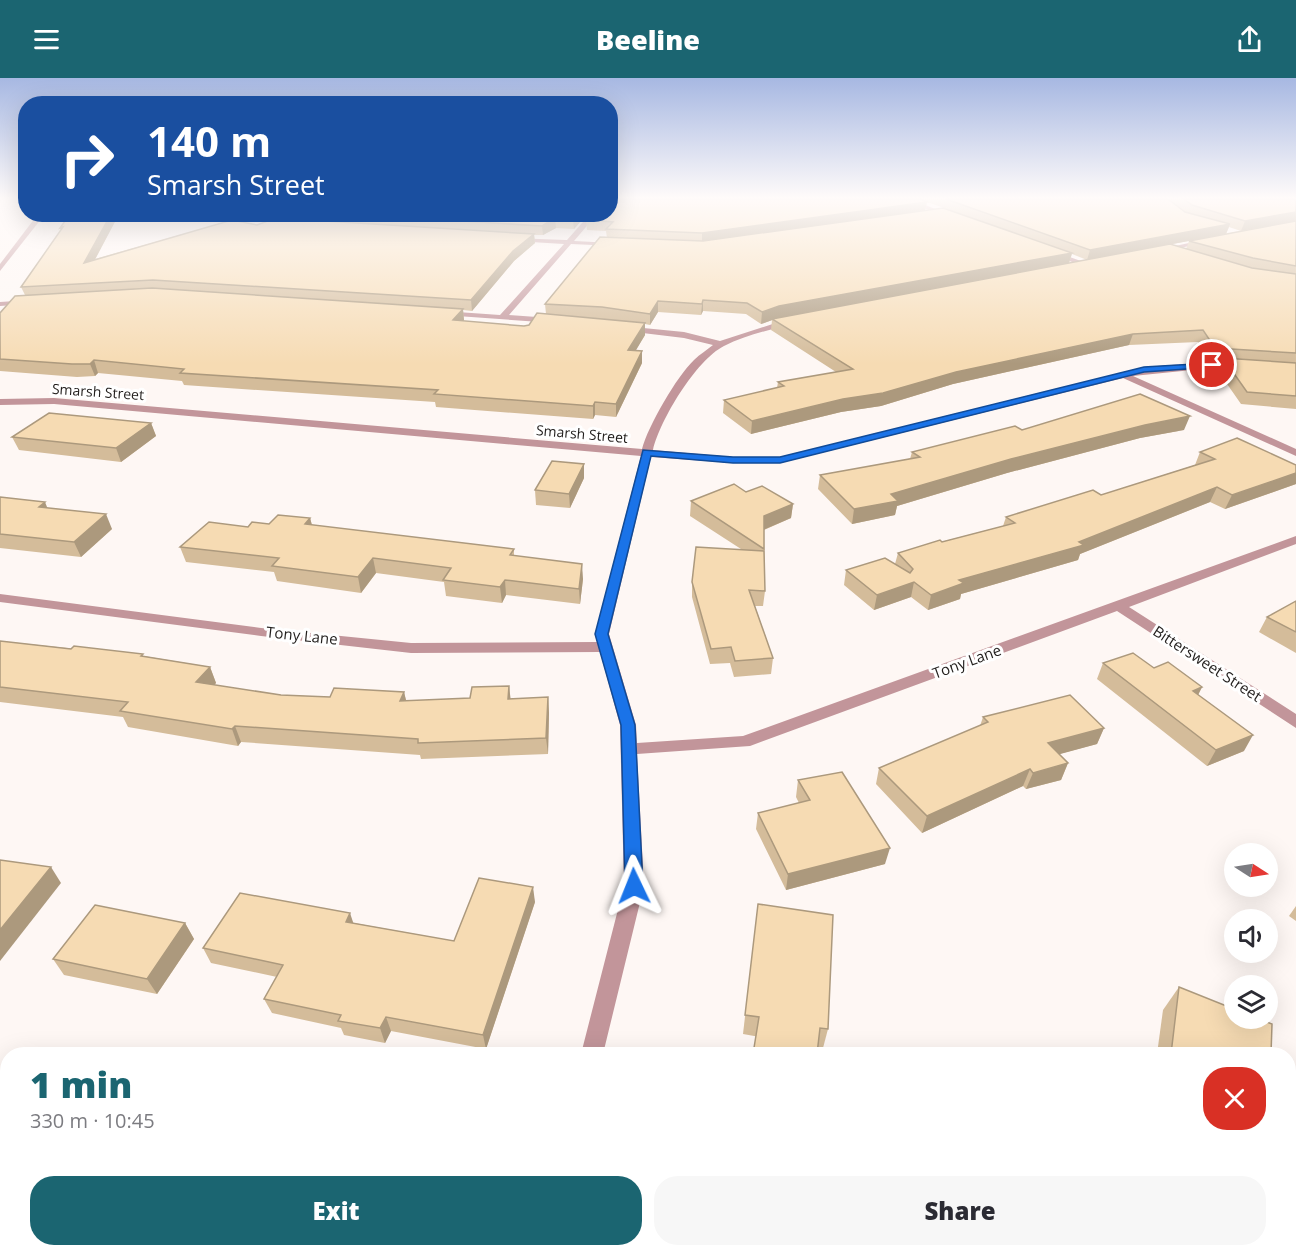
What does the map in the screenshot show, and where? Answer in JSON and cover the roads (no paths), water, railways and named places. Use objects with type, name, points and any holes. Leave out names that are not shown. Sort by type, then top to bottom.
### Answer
[{"type":"street","points":[[0,269],[11,254]]},
{"type":"street","points":[[503,317],[558,254]]},
{"type":"street","points":[[1057,254],[1088,265]]},
{"type":"street","points":[[1181,254],[1186,256]]},
{"type":"street","points":[[1066,269],[1099,262]]},
{"type":"street","points":[[0,304],[34,301]]},
{"type":"street","points":[[437,312],[558,321]]},
{"type":"street","points":[[594,1047],[634,886],[628,725],[602,634],[646,453],[651,436],[682,381],[697,362],[720,344],[747,333],[797,320]]},
{"type":"street","points":[[614,326],[684,335],[720,344]]},
{"type":"street","name":"Smarsh Street","points":[[0,402],[54,401],[646,453],[733,460],[780,460],[1144,370],[1212,365],[1254,368]]},
{"type":"street","points":[[1124,375],[1296,453]]},
{"type":"street","name":"Tony Lane","points":[[629,749],[744,742],[1296,540]]},
{"type":"street","name":"Tony Lane","points":[[0,598],[261,632],[411,648],[606,647]]},
{"type":"street","name":"Bittersweet Street","points":[[1118,606],[1296,722]]}]
